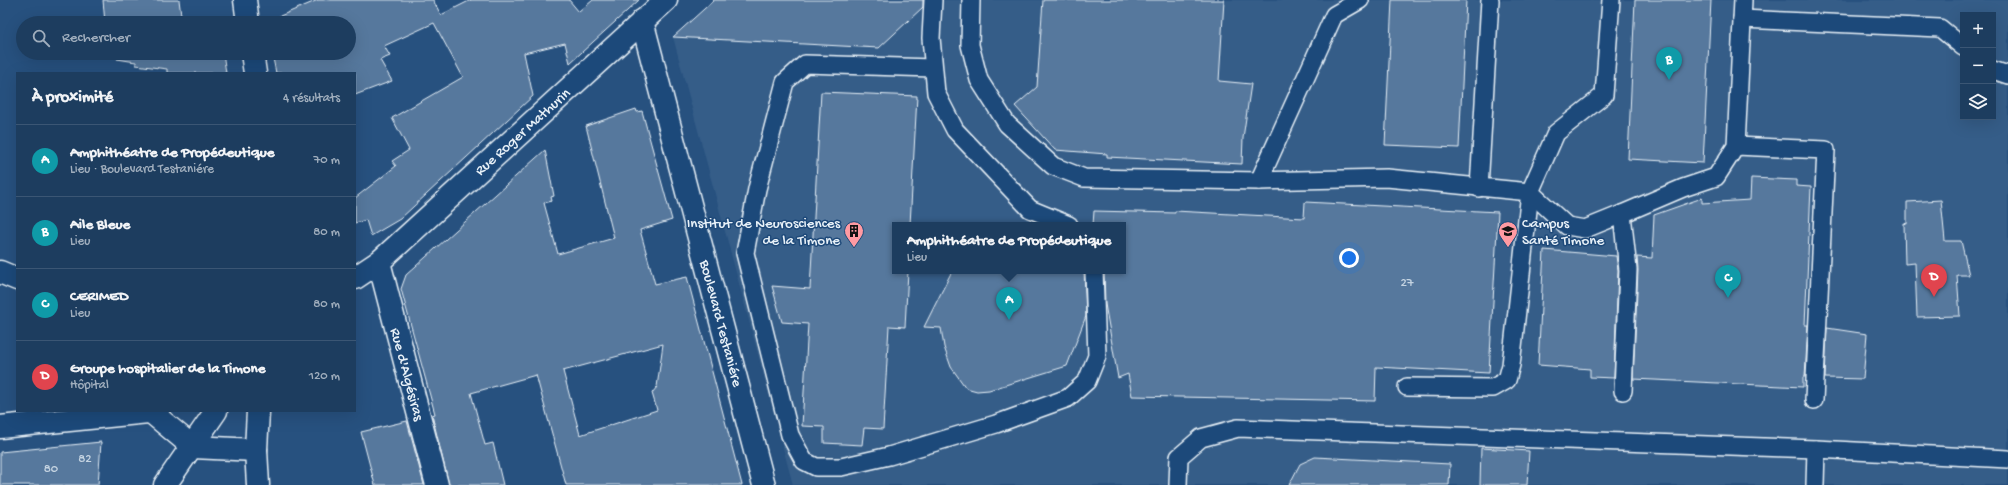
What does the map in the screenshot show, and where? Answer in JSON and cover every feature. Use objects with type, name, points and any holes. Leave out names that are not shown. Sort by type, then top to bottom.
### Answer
[{"type":"street","points":[[245,0],[247,16]]},
{"type":"street","name":"Rue Roger Mathurin","points":[[356,277],[379,262],[666,0]]},
{"type":"street","name":"Boulevard Testaniére","points":[[642,21],[764,485]]},
{"type":"street","points":[[253,60],[255,72]]},
{"type":"street","name":"Rue d'Algésiras","points":[[379,262],[437,485]]},
{"type":"street","points":[[0,272],[16,279]]},
{"type":"street","points":[[0,427],[155,412],[193,447],[256,450]]},
{"type":"street","points":[[165,485],[193,447],[215,412]]},
{"type":"street","points":[[258,412],[256,450],[258,485]]},
{"type":"lane","points":[[933,0],[931,38],[936,93],[955,130],[1030,209],[1062,222]]},
{"type":"lane","points":[[971,0],[970,44],[979,80],[1007,124],[1053,166],[1084,178],[1259,182],[1387,178],[1530,192],[1567,226],[1585,228],[1683,188],[1716,177],[1736,146],[1743,0]]},
{"type":"lane","points":[[1259,182],[1334,15],[1360,0]]},
{"type":"lane","points":[[1479,188],[1490,0]]},
{"type":"lane","points":[[1407,387],[1493,388],[1507,380],[1511,365],[1530,192],[1556,133],[1604,95],[1612,0]]},
{"type":"lane","points":[[1742,19],[1940,28],[1960,45]]},
{"type":"lane","points":[[933,68],[805,64],[785,82],[757,189],[745,253],[790,435],[804,461],[816,467],[841,467],[889,456],[996,424],[1068,398],[1088,381],[1097,356],[1094,274]]},
{"type":"lane","points":[[1996,71],[2008,75]]},
{"type":"lane","points":[[1736,146],[1826,150],[1814,400]]},
{"type":"lane","points":[[1622,214],[1628,270],[1623,391]]},
{"type":"lane","points":[[1178,485],[1180,457],[1201,438],[1238,428],[1816,449],[2008,459]]},
{"type":"lane","points":[[1815,485],[1816,449]]},
{"type":"shaded area","name":"Campus Santé Timone","points":[[714,0],[2008,0],[2008,485],[793,485],[673,37]]},
{"type":"building","points":[[103,0],[179,0],[181,16],[104,16]]},
{"type":"building","points":[[318,0],[433,0],[441,15],[471,0],[569,0],[579,12],[593,0],[639,0],[570,63],[565,43],[524,53],[533,96],[400,219],[371,236],[366,220],[356,223],[356,197],[396,166],[392,161],[409,150],[392,118],[463,77],[434,23],[384,46],[390,56],[380,60],[392,81],[356,95],[356,72],[276,72],[273,60],[356,60],[356,16],[280,16]]},
{"type":"building","points":[[714,0],[923,0],[923,7],[879,48],[673,37]]},
{"type":"building","points":[[1043,0],[1224,0],[1219,81],[1251,84],[1243,138],[1242,164],[1107,157],[1107,154],[1055,150],[1015,106],[1037,87]]},
{"type":"building","points":[[1392,0],[1466,0],[1459,148],[1385,145]]},
{"type":"building","points":[[1635,0],[1711,0],[1703,163],[1628,159]]},
{"type":"building","points":[[123,60],[224,60],[226,72],[167,72],[167,69],[136,65],[136,62]]},
{"type":"building","name":"Institut de Neurosciences de la Timone","points":[[821,92],[917,96],[910,222],[892,222],[892,274],[908,274],[905,327],[889,326],[883,429],[864,428],[862,445],[824,443],[824,427],[802,426],[808,324],[782,322],[772,286],[810,289]]},
{"type":"building","points":[[636,109],[637,112],[642,111],[672,220],[640,230],[655,284],[687,277],[742,485],[566,485],[536,375],[471,393],[485,445],[493,443],[503,485],[449,485],[432,415],[435,414],[401,289],[406,275],[545,150],[554,196],[551,197],[552,201],[544,203],[558,254],[614,238],[586,126]],"holes":[[[663,344],[657,387],[652,393],[657,410],[580,435],[563,371]]]},
{"type":"building","points":[[1751,178],[1796,180],[1796,186],[1811,187],[1805,325],[1808,325],[1803,387],[1633,379],[1638,270],[1637,257],[1652,258],[1654,215],[1702,198],[1702,203],[1750,200]]},
{"type":"building","points":[[1941,200],[1945,241],[1961,241],[1969,275],[1957,275],[1960,316],[1917,317],[1915,263],[1905,264],[1904,223],[1907,224],[1907,202]]},
{"type":"building","points":[[1305,202],[1498,212],[1489,373],[1376,367],[1375,401],[1132,396],[1128,374],[1118,378],[1105,304],[1104,274],[1126,274],[1126,222],[1093,222],[1094,211],[1175,213],[1175,211],[1304,218]]},
{"type":"building","points":[[1544,250],[1616,256],[1618,270],[1614,378],[1590,377],[1590,369],[1538,365]]},
{"type":"building","points":[[950,274],[1084,274],[1086,316],[1067,366],[989,390],[977,391],[966,388],[951,367],[944,347],[941,328],[924,327]]},
{"type":"building","points":[[1827,328],[1867,334],[1863,379],[1825,378]]},
{"type":"building","points":[[407,421],[424,485],[375,485],[361,432]]},
{"type":"building","points":[[101,442],[98,485],[0,485],[0,452]]},
{"type":"building","points":[[1481,448],[1529,451],[1527,485],[1480,485]]},
{"type":"building","points":[[1315,457],[1450,464],[1449,485],[1289,485],[1300,464]]},
{"type":"place","name":"Aile Bleue","points":[[1669,80]]},
{"type":"place","name":"Institut de Neurosciences de la Timone","points":[[854,248]]},
{"type":"place","name":"Campus Santé Timone","points":[[1508,248]]},
{"type":"place","name":"Groupe hospitalier de la Timone","points":[[1934,297]]},
{"type":"place","name":"CERIMED","points":[[1728,298]]},
{"type":"place","name":"Amphithéatre de Propédeutique","points":[[1009,320]]}]
